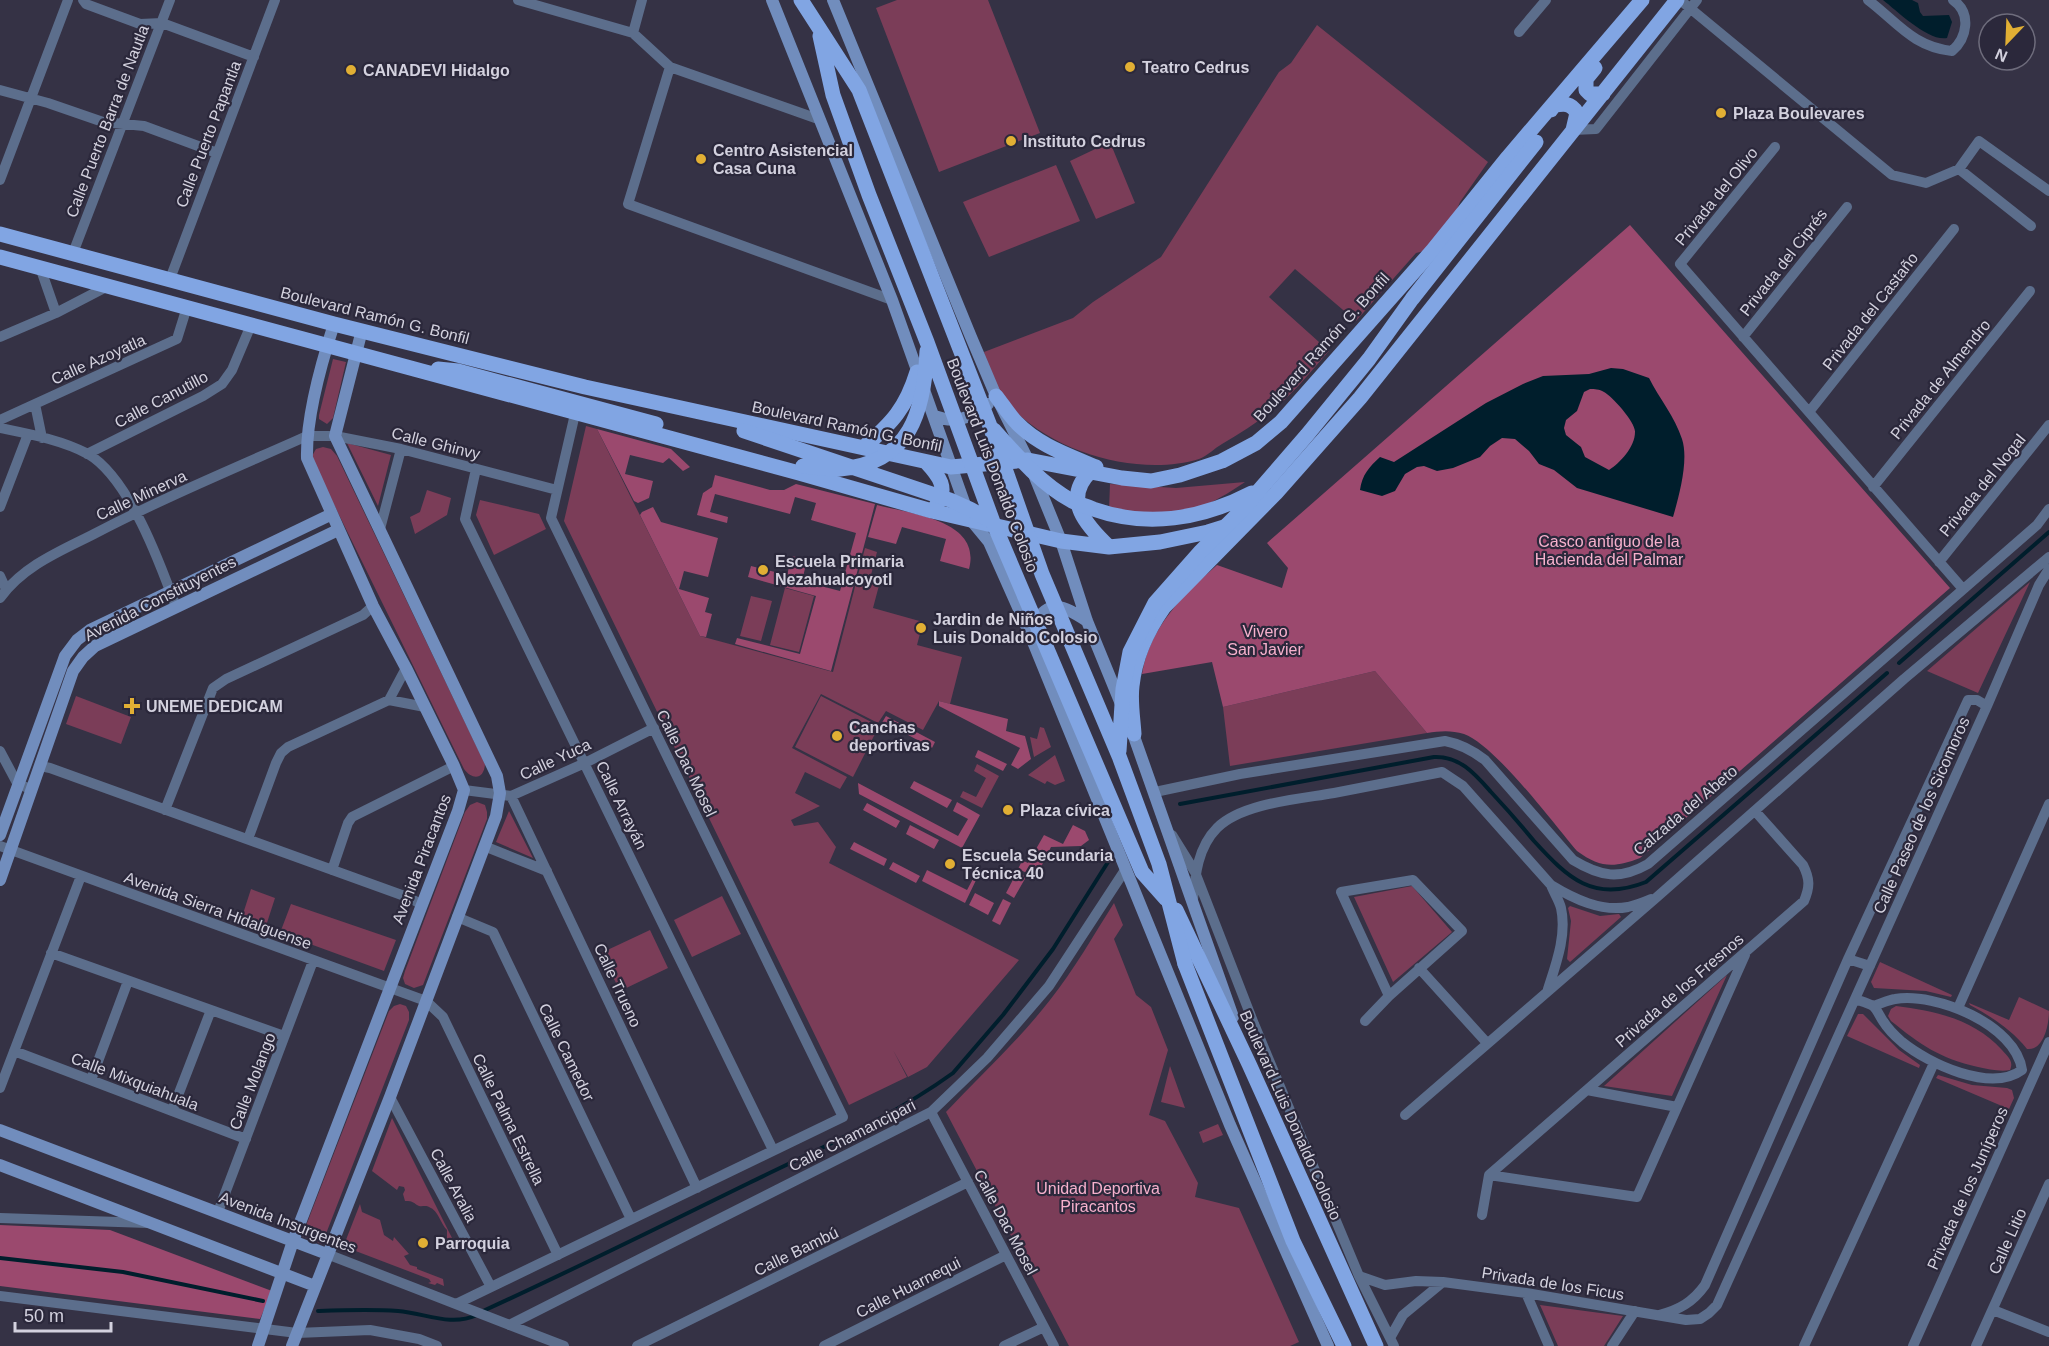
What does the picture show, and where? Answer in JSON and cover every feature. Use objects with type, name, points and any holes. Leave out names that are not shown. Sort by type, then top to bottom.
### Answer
[{"type":"main road","name":"Boulevard Luis Donaldo Colosio","points":[[801,0],[859,90],[990,426],[1042,574],[1119,756],[1159,864],[1185,964],[1293,1241],[1344,1346]]},
{"type":"main road","name":"Boulevard Luis Donaldo Colosio","points":[[812,0],[833,95],[993,522],[1142,872],[1176,910],[1249,1064],[1376,1346]]},
{"type":"main road","points":[[1603,94],[1590,94],[1586,90],[1586,79],[1631,24],[1643,0]]},
{"type":"main road","name":"Boulevard Ramón G. Bonfil","points":[[0,234],[334,324],[585,387],[926,462],[951,467],[1028,460],[1122,478],[1151,481],[1180,475],[1222,461],[1256,443],[1281,422],[1433,250],[1508,157],[1643,0]]},
{"type":"main road","points":[[990,426],[1028,468],[1047,484],[1073,501],[1113,516],[1142,520],[1179,518],[1226,506],[1252,493],[1277,476],[1422,321],[1516,200],[1679,0]]},
{"type":"main road","points":[[1119,756],[1122,690],[1130,652],[1155,603],[1201,551],[1242,510],[1369,359],[1412,298],[1536,142],[1553,106],[1563,103],[1573,106],[1577,113],[1573,130]]},
{"type":"main road","points":[[0,257],[575,414],[799,472],[932,511],[1061,541],[1109,547],[1160,542],[1208,532],[1250,519]]},
{"type":"main road","points":[[403,367],[458,371],[803,466],[839,469],[877,459],[893,450],[912,428],[923,399],[927,342]]},
{"type":"main road","points":[[1134,734],[1131,687],[1139,651],[1152,624],[1187,582],[1276,493],[1360,398],[1396,350]]},
{"type":"main road","points":[[864,447],[897,417],[911,392],[918,372]]},
{"type":"main road","points":[[996,396],[1015,422],[1031,435],[1060,452],[1097,467],[1151,481]]},
{"type":"main road","points":[[685,410],[950,500],[970,508],[993,522]]},
{"type":"main road","points":[[926,462],[936,473],[943,494],[932,511]]},
{"type":"main road","points":[[1090,472],[1082,480],[1077,497],[1081,512],[1095,533],[1109,547]]},
{"type":"street","points":[[0,180],[68,0]]},
{"type":"street","points":[[82,0],[86,4],[140,24],[162,22],[254,57]]},
{"type":"street","name":"Calle Puerto Barra de Nautla","points":[[72,253],[170,0]]},
{"type":"street","name":"Calle Puerto Papantla","points":[[170,279],[275,0]]},
{"type":"street","points":[[518,0],[633,33],[670,67],[818,119]]},
{"type":"street","points":[[633,33],[642,0]]},
{"type":"street","points":[[772,0],[892,300],[970,519],[989,542],[1029,632],[1230,1125],[1329,1346]]},
{"type":"street","points":[[833,0],[996,396],[1028,460],[1061,541],[1087,621],[1134,734],[1155,792],[1249,1064]]},
{"type":"street","points":[[1519,32],[1546,0]]},
{"type":"street","points":[[1679,0],[1694,4],[1892,175],[1926,183],[1959,169],[1979,141],[2049,190]]},
{"type":"street","points":[[1868,0],[1902,30],[1923,44],[1934,49],[1952,51],[1961,43],[1965,33],[1965,18],[1960,4],[1953,0]]},
{"type":"street","points":[[1573,130],[1596,129],[1694,4]]},
{"type":"street","points":[[670,67],[628,204],[892,300]]},
{"type":"street","points":[[0,90],[48,103],[103,122],[144,126],[217,153]]},
{"type":"street","name":"Privada del Olivo","points":[[1743,337],[1680,264],[1775,147]]},
{"type":"street","points":[[1959,169],[2031,226]]},
{"type":"street","name":"Privada del Ciprés","points":[[1743,337],[1847,207]]},
{"type":"street","name":"Privada del Castaño","points":[[1809,412],[1954,230]]},
{"type":"street","points":[[40,267],[56,313]]},
{"type":"street","points":[[0,337],[56,313],[108,286]]},
{"type":"street","name":"Privada de Almendro","points":[[1874,487],[2030,291]]},
{"type":"street","name":"Calle Azoyatla","points":[[0,420],[177,339],[187,307]]},
{"type":"street","name":"Avenida Piracantos","points":[[258,1346],[293,1241],[464,790],[425,706],[373,606],[307,458],[307,436],[334,324]]},
{"type":"street","name":"Calle Canutillo","points":[[87,454],[203,396],[222,384],[232,370],[251,325]]},
{"type":"street","points":[[292,1346],[505,795],[335,436],[362,330]]},
{"type":"street","points":[[1743,337],[1963,589]]},
{"type":"street","points":[[934,416],[953,420],[965,419],[976,414],[996,396]]},
{"type":"street","points":[[35,404],[42,438]]},
{"type":"street","name":"Calle Dac Mosel","points":[[575,414],[551,518],[843,1117]]},
{"type":"street","name":"Privada del Nogal","points":[[1939,562],[2049,425]]},
{"type":"street","points":[[0,429],[42,438],[87,454],[104,466],[119,483],[136,512],[176,607]]},
{"type":"street","points":[[0,507],[28,434]]},
{"type":"street","name":"Calle Ghinvy","points":[[307,436],[335,436],[401,449],[557,490]]},
{"type":"street","name":"Calle Minerva","points":[[3,594],[34,564],[136,512],[307,436]]},
{"type":"street","points":[[380,530],[401,449]]},
{"type":"street","name":"Calle Arrayán","points":[[476,469],[465,519],[773,1150]]},
{"type":"street","name":"Calzada del Abeto","points":[[1155,792],[1240,774],[1445,741],[1472,750],[1485,760],[1573,860],[1588,869],[1604,874],[1619,875],[1634,872],[1648,864],[2037,525],[2049,509]]},
{"type":"street","name":"Avenida Constituyentes","points":[[0,835],[65,656],[77,640],[90,630],[332,514]]},
{"type":"street","name":"Avenida Constituyentes","points":[[0,880],[6,848],[32,790],[73,671],[83,657],[95,646],[339,530]]},
{"type":"street","points":[[1405,1115],[1896,687],[2049,557]]},
{"type":"street","points":[[1987,705],[2039,585],[2049,569]]},
{"type":"street","points":[[0,576],[3,594]]},
{"type":"street","points":[[165,810],[213,688],[226,679],[363,615],[373,606]]},
{"type":"street","points":[[1029,632],[1040,613],[1050,608],[1068,608],[1087,621]]},
{"type":"street","points":[[389,700],[406,668]]},
{"type":"street","points":[[248,839],[281,753],[288,747],[389,700],[425,706]]},
{"type":"street","name":"Calle Paseo de los Sicomoros","points":[[1968,700],[1977,700],[1987,705],[1717,1305],[1700,1319],[1686,1320],[1659,1315],[1673,1311],[1691,1301],[1706,1285],[1848,959],[1968,700]]},
{"type":"street","name":"Calle Yuca","points":[[505,795],[585,763],[654,728]]},
{"type":"street","points":[[0,751],[17,783],[32,790]]},
{"type":"street","points":[[40,766],[248,839],[410,898],[422,905]]},
{"type":"street","points":[[332,870],[352,817],[454,766]]},
{"type":"street","points":[[1193,900],[1196,873],[1209,838],[1226,820],[1256,808],[1442,772],[1463,786],[1551,885],[1569,896],[1592,905],[1626,907],[1657,897]]},
{"type":"street","points":[[464,790],[505,795]]},
{"type":"street","name":"Calle Trueno","points":[[505,795],[547,871],[696,1188]]},
{"type":"street","points":[[1958,1008],[2049,804]]},
{"type":"street","name":"Privada de los Fresnos","points":[[1489,1175],[1804,901],[1809,887],[1808,875],[1803,865],[1755,811]]},
{"type":"street","points":[[1167,826],[1196,873],[1254,1024],[1359,1276],[1392,1342]]},
{"type":"street","points":[[484,846],[547,871]]},
{"type":"street","name":"Avenida Sierra Hidalguense","points":[[6,848],[426,1001]]},
{"type":"street","name":"Calle Chamancipari","points":[[509,1325],[931,1112],[987,1058],[1049,986],[1125,870]]},
{"type":"street","points":[[0,1088],[81,876]]},
{"type":"street","points":[[1365,1021],[1389,996],[1461,931],[1413,880],[1341,892],[1389,996]]},
{"type":"street","points":[[1547,991],[1561,948],[1562,931],[1561,909],[1551,885]]},
{"type":"street","name":"Calle Camedor","points":[[457,917],[493,932],[631,1219]]},
{"type":"street","points":[[1482,1215],[1489,1175],[1637,1197],[1746,952]]},
{"type":"street","points":[[51,953],[284,1036]]},
{"type":"street","points":[[1848,959],[1870,966]]},
{"type":"street","name":"Calle Molango","points":[[218,1212],[313,961]]},
{"type":"street","points":[[1419,968],[1487,1043]]},
{"type":"street","points":[[91,1080],[128,981]]},
{"type":"street","points":[[1873,1006],[1894,999],[1909,998],[1933,1001],[1958,1008],[1988,1025],[2015,1048],[2021,1060],[2022,1070]]},
{"type":"street","points":[[1855,999],[1873,1006],[1883,1022],[1900,1040],[1934,1063],[1964,1074],[1982,1077],[2013,1077],[2022,1070]]},
{"type":"street","name":"Calle Palma Estrella","points":[[426,1001],[443,1017],[558,1255]]},
{"type":"street","points":[[172,1111],[211,1010]]},
{"type":"street","points":[[1823,1016],[1844,1024]]},
{"type":"street","name":"Privada de los Juníperos","points":[[1913,1346],[2049,1042]]},
{"type":"street","name":"Calle Mixquiahuala","points":[[14,1051],[246,1140]]},
{"type":"street","points":[[1804,1346],[1934,1063]]},
{"type":"street","points":[[2022,1070],[2034,1075]]},
{"type":"street","points":[[1587,1090],[1677,1107]]},
{"type":"street","name":"Calle Aralia","points":[[390,1097],[491,1287]]},
{"type":"street","name":"Calle Dac Mosel","points":[[931,1112],[1054,1346]]},
{"type":"street","name":"Calle Chamancipari","points":[[460,1305],[491,1287],[843,1117]]},
{"type":"street","name":"Avenida Insurgentes","points":[[0,1130],[564,1346]]},
{"type":"street","points":[[0,1165],[315,1286]]},
{"type":"street","name":"Calle Bambú","points":[[637,1346],[968,1182]]},
{"type":"street","name":"Calle Litio","points":[[1976,1346],[2049,1184]]},
{"type":"street","points":[[0,1218],[155,1224]]},
{"type":"street","name":"Calle Huarnequi","points":[[824,1346],[1006,1255]]},
{"type":"street","name":"Privada de los Ficus","points":[[1359,1276],[1385,1285],[1416,1281],[1443,1282],[1659,1315]]},
{"type":"street","points":[[1392,1342],[1403,1315],[1443,1282]]},
{"type":"street","points":[[1526,1293],[1549,1346]]},
{"type":"street","points":[[0,1296],[263,1330],[297,1333],[370,1330],[437,1346]]},
{"type":"street","points":[[1993,1310],[2049,1332]]},
{"type":"street","points":[[1612,1346],[1635,1311]]},
{"type":"street","points":[[1004,1346],[1044,1327]]},
{"type":"green space","points":[[897,0],[988,0],[1040,133],[939,172],[876,8]]},
{"type":"green space","points":[[1317,25],[1488,162],[1460,202],[1451,224],[1432,249],[1416,253],[1356,321],[1295,269],[1269,297],[1329,351],[1279,405],[1202,458],[1172,464],[1142,465],[1112,460],[1082,452],[1053,439],[1028,422],[1007,402],[991,379],[984,352],[1073,318],[1161,257],[1279,72],[1291,63]]},
{"type":"green space","points":[[1110,142],[1135,203],[1096,219],[1070,161]]},
{"type":"green space","points":[[1056,165],[1080,221],[989,257],[963,202]]},
{"type":"green space","name":"Casco antiguo de la Hacienda del Palmar","points":[[1630,225],[1950,588],[1640,858],[1615,865],[1593,861],[1577,851],[1507,768],[1477,741],[1455,732],[1427,733],[1375,671],[1223,707],[1212,662],[1142,674],[1152,641],[1160,627],[1180,600],[1217,565],[1282,588],[1288,568],[1267,543]]},
{"type":"green space","points":[[333,359],[346,362],[333,418],[327,424],[319,419],[319,415]]},
{"type":"green space","points":[[586,426],[597,429],[700,636],[833,672],[865,548],[877,552],[871,575],[881,578],[873,608],[923,622],[917,645],[962,657],[950,704],[939,701],[923,730],[886,711],[878,723],[821,694],[792,748],[847,777],[840,789],[805,772],[795,793],[820,806],[791,820],[794,826],[818,822],[836,847],[829,863],[1019,960],[927,1067],[908,1077],[893,1050],[907,1077],[849,1105],[564,521]]},
{"type":"green space","points":[[597,429],[671,449],[690,467],[683,471],[669,458],[663,463],[630,455],[625,474],[653,481],[649,498],[638,503],[634,501]]},
{"type":"green space","points":[[347,443],[391,455],[378,506]]},
{"type":"green space","points":[[323,447],[331,449],[337,456],[485,764],[480,776],[471,775],[464,769],[315,466],[312,456],[316,449]]},
{"type":"green space","points":[[715,475],[770,490],[784,490],[796,484],[875,504],[831,671],[735,644],[737,638],[800,654],[816,596],[748,577],[751,566],[787,575],[792,556],[807,560],[802,581],[840,591],[856,533],[811,520],[816,503],[795,497],[790,514],[715,494],[710,512],[728,517],[727,523],[697,515],[703,493],[712,487]]},
{"type":"green space","points":[[1245,482],[1215,500],[1183,513],[1154,516],[1109,510],[1110,484],[1176,488]]},
{"type":"green space","points":[[427,490],[451,498],[447,515],[415,534],[410,517],[420,512]]},
{"type":"green space","points":[[480,500],[539,514],[546,529],[494,555],[476,515]]},
{"type":"green space","points":[[877,505],[924,516],[955,530],[965,540],[970,553],[969,569],[940,561],[946,539],[902,527],[896,544],[868,537]]},
{"type":"green space","points":[[653,507],[661,522],[718,538],[708,577],[684,571],[679,589],[709,598],[705,612],[712,614],[706,637],[700,636],[640,515]]},
{"type":"green space","points":[[2030,582],[1978,693],[1927,671]]},
{"type":"green space","points":[[785,588],[814,596],[799,652],[770,645]]},
{"type":"green space","points":[[751,596],[772,601],[761,641],[740,636]]},
{"type":"green space","points":[[1375,671],[1427,733],[1230,766],[1223,707]]},
{"type":"green space","points":[[76,696],[131,717],[121,744],[66,724]]},
{"type":"green space","name":"Canchas deportivas","points":[[821,696],[879,726],[853,777],[795,747]]},
{"type":"green space","points":[[939,701],[1008,719],[1006,731],[1025,736],[1031,759],[1018,769],[1011,765],[1020,748],[939,706]]},
{"type":"green space","points":[[886,716],[935,742],[932,748],[888,724],[885,729],[880,726]]},
{"type":"green space","points":[[1040,727],[1044,728],[1051,747],[1034,757],[1030,737],[1037,739]]},
{"type":"green space","points":[[978,750],[1007,764],[1003,771],[975,757]]},
{"type":"green space","points":[[1055,755],[1065,781],[1055,785],[1047,781],[1045,784],[1028,775]]},
{"type":"green space","points":[[977,764],[999,776],[982,808],[960,797],[963,791],[976,797],[986,778],[974,771]]},
{"type":"green space","points":[[914,781],[952,800],[947,808],[910,788]]},
{"type":"green space","points":[[858,783],[958,836],[968,819],[953,811],[957,802],[980,815],[962,848],[859,794]]},
{"type":"green space","points":[[477,802],[485,805],[487,819],[423,985],[414,988],[405,984],[403,978],[405,971],[465,812],[470,805]]},
{"type":"green space","points":[[867,803],[900,821],[896,828],[863,810]]},
{"type":"green space","points":[[509,811],[533,858],[496,842]]},
{"type":"green space","points":[[910,825],[939,840],[934,849],[906,834]]},
{"type":"green space","points":[[1073,825],[1085,831],[1089,840],[1081,846],[1051,847],[1039,871],[1034,868],[1029,869],[1027,873],[1018,869],[1021,863],[1011,858],[1013,856],[1028,863],[1044,835],[1063,844]]},
{"type":"green space","points":[[854,842],[887,859],[884,866],[850,849]]},
{"type":"green space","points":[[893,862],[920,876],[916,883],[889,869]]},
{"type":"green space","points":[[927,870],[967,890],[975,875],[978,876],[965,903],[922,881]]},
{"type":"green space","points":[[1017,872],[1026,877],[1014,898],[1006,893]]},
{"type":"green space","points":[[1412,886],[1452,932],[1393,982],[1354,897]]},
{"type":"green space","points":[[251,889],[275,898],[265,929],[241,920]]},
{"type":"green space","points":[[975,893],[994,903],[988,915],[969,905]]},
{"type":"green space","points":[[722,896],[741,934],[692,957],[674,920]]},
{"type":"green space","points":[[1003,899],[1011,903],[1000,925],[992,921]]},
{"type":"green space","name":"Unidad Deportiva Piracantos","points":[[1114,903],[1123,925],[1114,939],[1136,995],[1151,1007],[1168,1050],[1149,1115],[1165,1121],[1198,1183],[1195,1197],[1239,1208],[1299,1342],[1290,1346],[1069,1346],[946,1112],[1013,1043],[1059,989]]},
{"type":"green space","points":[[291,904],[396,940],[384,971],[280,933]]},
{"type":"green space","points":[[1570,906],[1600,916],[1619,914],[1621,917],[1570,962],[1567,959],[1571,921],[1568,908]]},
{"type":"green space","points":[[650,930],[668,968],[620,991],[601,953]]},
{"type":"green space","points":[[1880,962],[1952,995],[1951,997],[1926,991],[1874,988],[1871,982]]},
{"type":"green space","points":[[1727,975],[1672,1096],[1604,1086]]},
{"type":"green space","points":[[2019,997],[2049,1011],[2044,1036],[2038,1046],[2033,1048],[2027,1049],[2008,1030],[1969,1003],[2009,1020]]},
{"type":"green space","points":[[400,1004],[406,1006],[409,1020],[322,1244],[302,1236],[389,1011]]},
{"type":"green space","points":[[1896,1006],[1953,1018],[1979,1031],[1991,1039],[2008,1057],[2011,1062],[2010,1070],[1978,1067],[1931,1050],[1891,1021],[1888,1016],[1891,1009]]},
{"type":"green space","points":[[1858,1014],[1863,1014],[1899,1050],[1920,1065],[1919,1068],[1847,1036]]},
{"type":"green space","points":[[1170,1066],[1185,1108],[1161,1102]]},
{"type":"green space","points":[[1938,1075],[1972,1085],[2007,1088],[2012,1090],[2014,1098],[2009,1109],[1936,1078]]},
{"type":"green space","points":[[392,1118],[452,1238],[454,1244],[450,1246],[447,1245],[447,1230],[435,1211],[428,1206],[419,1206],[405,1201],[404,1187],[399,1186],[397,1190],[372,1171]]},
{"type":"green space","points":[[1218,1124],[1223,1135],[1203,1143],[1199,1132]]},
{"type":"green space","points":[[360,1204],[362,1212],[380,1220],[384,1235],[393,1241],[394,1237],[409,1254],[404,1256],[410,1265],[443,1279],[444,1286],[428,1283],[431,1282],[429,1279],[353,1250],[349,1253],[342,1250]]},
{"type":"green space","points":[[0,1225],[110,1230],[272,1291],[260,1319],[0,1286]]},
{"type":"green space","points":[[1540,1305],[1623,1316],[1604,1346],[1558,1346]]},
{"type":"water","points":[[1883,0],[1912,0],[1918,3],[1923,16],[1949,15],[1952,22],[1947,38],[1940,38],[1923,31]]},
{"type":"water","points":[[1611,368],[1623,369],[1649,378],[1671,415],[1684,448],[1682,478],[1673,517],[1577,488],[1554,470],[1539,464],[1515,439],[1502,438],[1480,457],[1453,468],[1437,471],[1424,466],[1417,467],[1405,474],[1395,491],[1382,496],[1360,490],[1362,480],[1380,457],[1394,462],[1486,403],[1523,384],[1543,376],[1589,374]],"holes":[[[1597,389],[1608,394],[1628,416],[1635,432],[1630,449],[1609,470],[1585,457],[1581,447],[1566,435],[1564,428],[1566,420],[1577,411],[1584,392]]]},
{"type":"waterway","points":[[1899,663],[2049,532]]},
{"type":"waterway","points":[[1180,804],[1443,757],[1459,763],[1473,773],[1546,854],[1570,876],[1596,888],[1611,890],[1627,888],[1646,882],[1887,673]]},
{"type":"waterway","points":[[483,1311],[854,1132],[905,1104],[953,1073],[1003,1015],[1053,949],[1108,862]]},
{"type":"waterway","points":[[0,1258],[123,1272],[263,1301]]},
{"type":"waterway","points":[[318,1311],[398,1311],[447,1320],[477,1315]]},
{"type":"place","name":"Teatro Cedrus","points":[[1130,67]]},
{"type":"place","name":"CANADEVI Hidalgo","points":[[351,70]]},
{"type":"place","name":"Plaza Boulevares","points":[[1721,113]]},
{"type":"place","name":"Instituto Cedrus","points":[[1011,141]]},
{"type":"place","name":"Centro Asistencial Casa Cuna","points":[[701,159]]},
{"type":"place","name":"Escuela Primaria Nezahualcoyotl","points":[[763,570]]},
{"type":"place","name":"Jardin de Niños Luis Donaldo Colosio","points":[[921,628]]},
{"type":"place","name":"UNEME DEDICAM","points":[[132,706]]},
{"type":"place","name":"Canchas deportivas","points":[[837,736]]},
{"type":"place","name":"Plaza cívica","points":[[1008,810]]},
{"type":"place","name":"Escuela Secundaria Técnica 40","points":[[950,864]]},
{"type":"place","name":"Parroquia","points":[[423,1243]]},
{"type":"park label","name":"Vivero San Javier","points":[[1265,640]]}]
